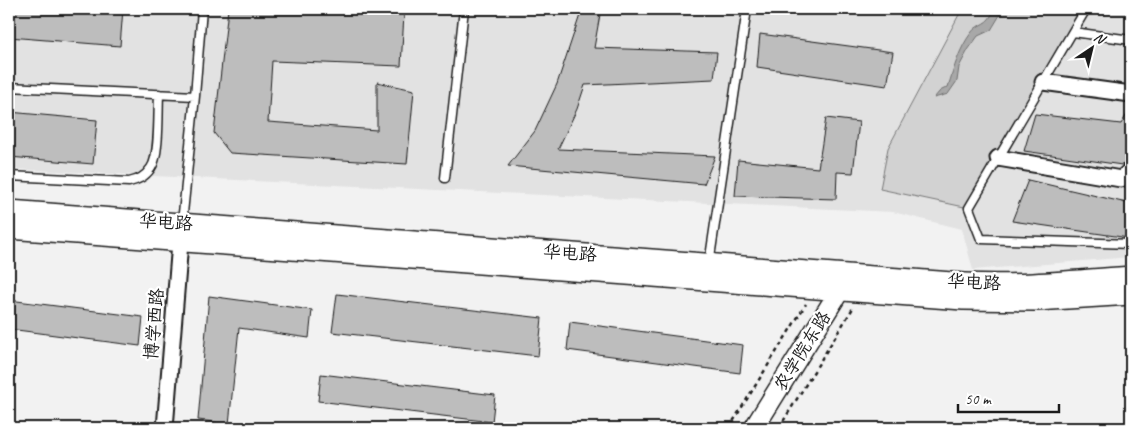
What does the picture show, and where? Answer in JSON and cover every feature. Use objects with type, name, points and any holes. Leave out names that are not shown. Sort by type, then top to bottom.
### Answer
[{"type":"street","points":[[1043,82],[1131,94]]},
{"type":"street","points":[[998,158],[1122,179],[1131,170]]},
{"type":"street","name":"华电路","points":[[9,210],[181,233]]},
{"type":"street","name":"华电路","points":[[9,229],[181,233],[708,272],[849,274],[998,284],[1131,276]]},
{"type":"street","name":"博学西路","points":[[165,428],[181,233]]},
{"type":"street","name":"华电路","points":[[708,272],[839,291],[979,300],[1036,301],[1131,295]]},
{"type":"street","name":"农学院东路","points":[[754,428],[849,274]]},
{"type":"lane","points":[[181,233],[202,9]]},
{"type":"lane","points":[[445,178],[464,9]]},
{"type":"lane","points":[[708,272],[747,9]]},
{"type":"lane","points":[[1086,9],[968,208],[981,239],[1131,244]]},
{"type":"lane","points":[[1073,32],[1131,40]]},
{"type":"lane","points":[[9,87],[195,96]]},
{"type":"lane","points":[[9,176],[129,182],[139,180],[152,167],[154,160],[157,142],[159,94]]},
{"type":"path","points":[[729,428],[803,310]]},
{"type":"path","points":[[779,428],[848,315]]},
{"type":"shaded area","points":[[9,9],[1131,9],[1131,257],[973,270],[962,229],[893,212],[9,169]]},
{"type":"shaded area","points":[[962,9],[1086,9],[969,208],[880,189],[888,148]]},
{"type":"shaded area","points":[[994,9],[1001,9],[1000,15],[991,30],[978,36],[968,50],[959,67],[957,81],[948,94],[934,98],[940,91],[948,87],[957,59],[971,33],[989,19]]},
{"type":"building","points":[[9,9],[123,9],[120,46],[9,37]]},
{"type":"building","points":[[228,9],[379,9],[404,14],[401,66],[272,61],[268,122],[377,130],[377,82],[414,90],[407,164],[230,153],[214,133]]},
{"type":"building","points":[[582,9],[601,9],[594,48],[717,52],[714,79],[585,85],[577,109],[558,149],[715,156],[704,184],[508,166],[535,131],[557,84]]},
{"type":"building","points":[[760,34],[893,52],[887,86],[757,67]]},
{"type":"building","points":[[1131,108],[1131,143],[1129,143],[1125,163],[1122,165],[1024,151],[1035,114],[1121,124]]},
{"type":"building","points":[[9,112],[97,120],[93,164],[9,157]]},
{"type":"building","points":[[826,118],[859,122],[853,173],[837,172],[836,199],[735,196],[738,160],[818,168]]},
{"type":"building","points":[[1028,180],[1131,204],[1131,234],[1129,238],[1012,221]]},
{"type":"building","points":[[337,294],[542,318],[538,356],[332,332]]},
{"type":"building","points":[[209,296],[312,310],[309,338],[239,328],[229,424],[198,420]]},
{"type":"building","points":[[9,300],[143,317],[140,346],[9,329]]},
{"type":"building","points":[[570,322],[743,345],[740,373],[567,350]]},
{"type":"building","points":[[321,374],[495,395],[492,422],[318,401]]}]
